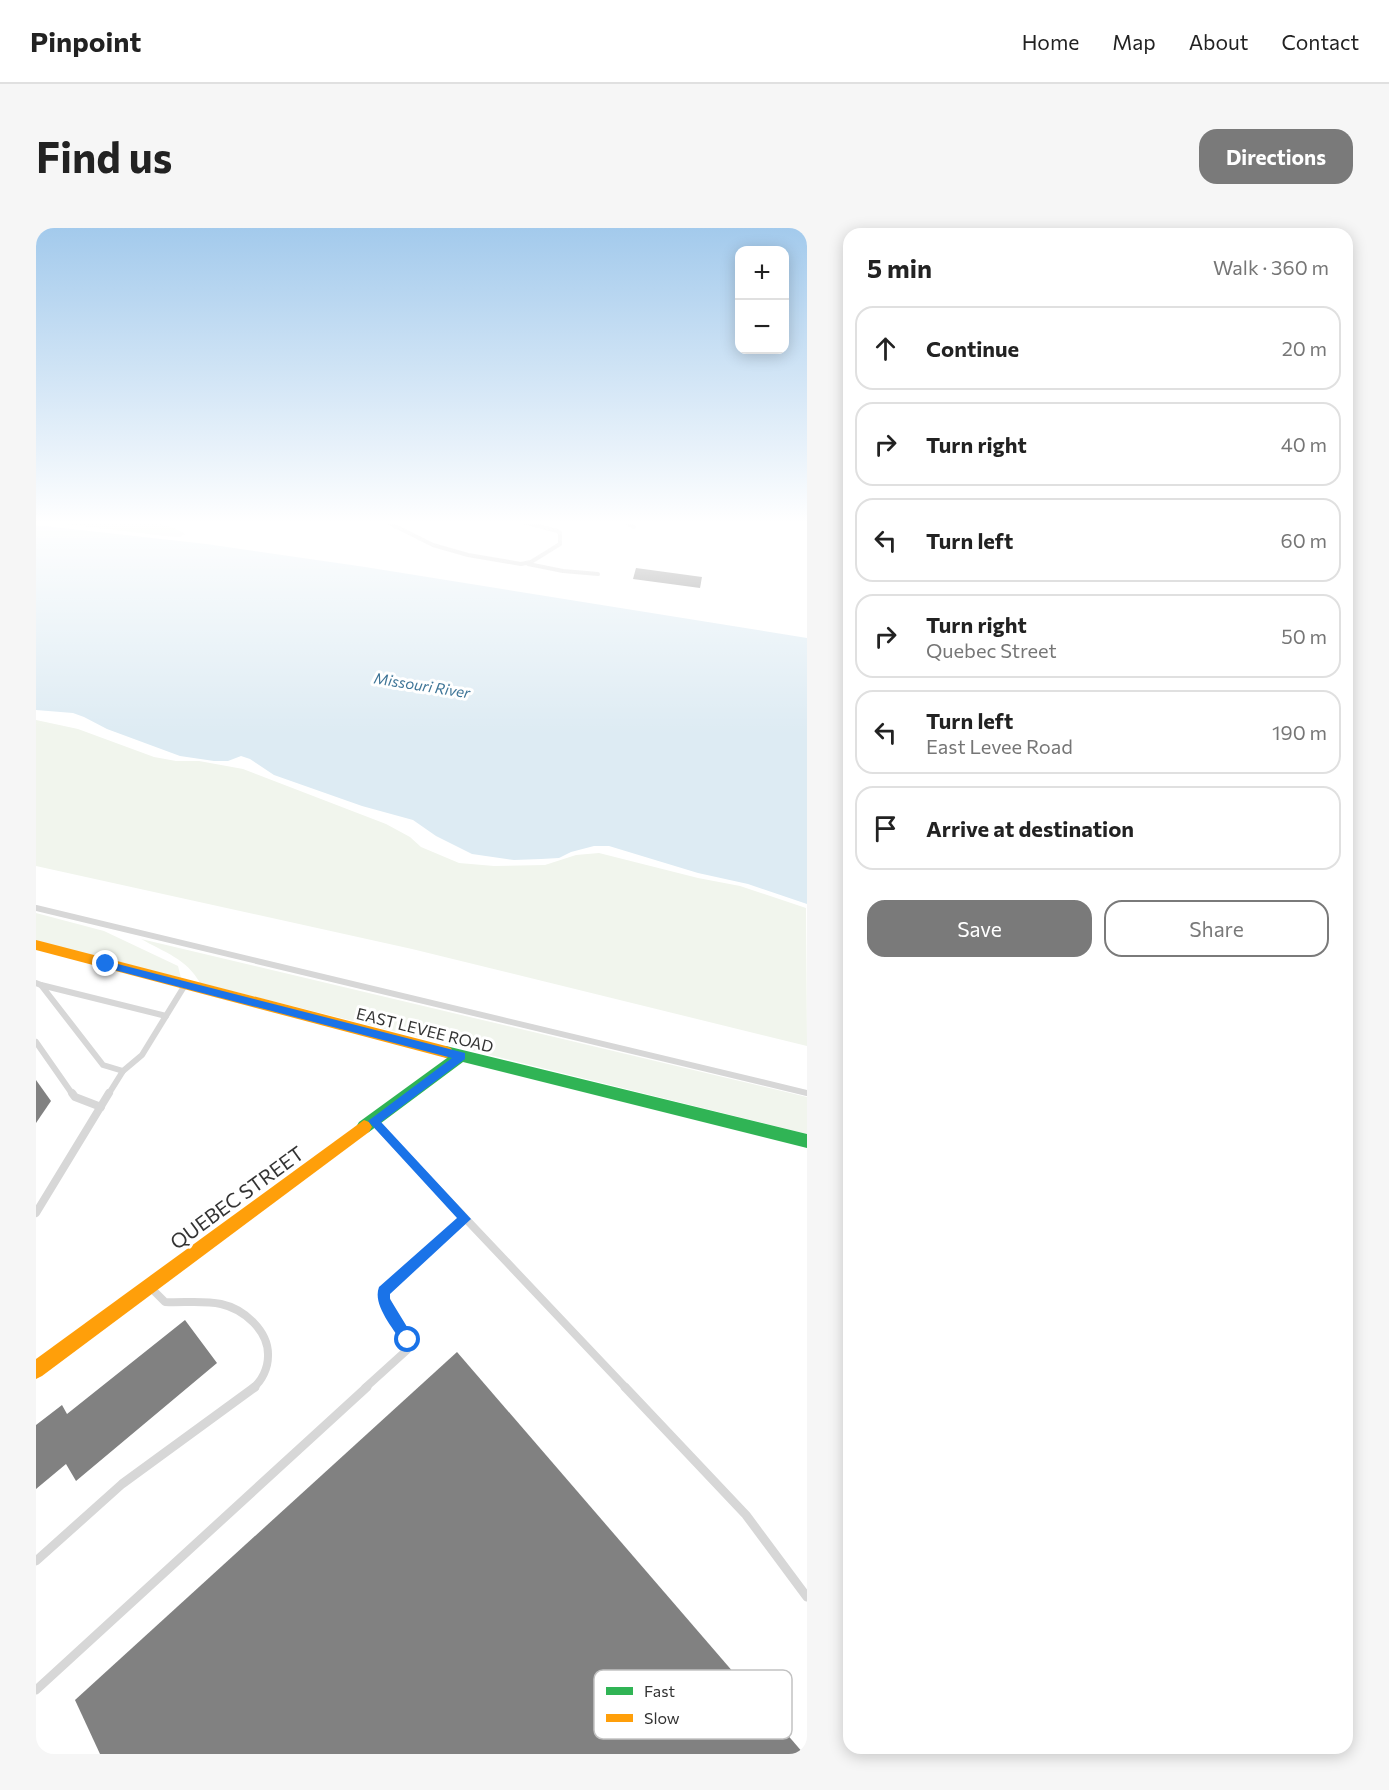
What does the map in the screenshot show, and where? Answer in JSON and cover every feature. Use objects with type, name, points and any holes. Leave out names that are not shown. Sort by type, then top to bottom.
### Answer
[{"type":"street","name":"EAST LEVEE ROAD","points":[[36,945],[462,1056],[807,1141]]},
{"type":"street","name":"QUEBEC STREET","points":[[36,1370],[462,1056]]},
{"type":"lane","points":[[36,908],[807,1093]]},
{"type":"lane","points":[[38,984],[166,1016]]},
{"type":"lane","points":[[38,984],[103,1065],[123,1071]]},
{"type":"lane","points":[[36,1213],[123,1071],[142,1055],[184,985]]},
{"type":"lane","points":[[36,1042],[75,1097],[101,1107]]},
{"type":"lane","points":[[373,1121],[746,1515],[807,1597]]},
{"type":"lane","points":[[36,1690],[407,1350],[408,1340],[384,1301],[384,1292],[465,1219]]},
{"type":"lane","points":[[36,1561],[122,1484],[256,1385],[267,1373],[270,1353],[262,1332],[244,1315],[224,1304],[165,1302],[150,1286]]},
{"type":"shaded area","points":[[36,720],[78,729],[154,757],[176,761],[199,761],[243,769],[386,824],[410,837],[421,847],[459,863],[494,866],[545,865],[576,855],[599,853],[740,886],[806,908],[807,1046],[412,949],[36,866]]},
{"type":"shaded area","points":[[36,913],[104,931],[178,966],[181,978],[36,941]]},
{"type":"shaded area","points":[[141,939],[807,1097],[807,1134],[200,983],[182,962]]},
{"type":"water","name":"Missouri River","points":[[36,592],[522,592],[807,638],[807,904],[748,884],[698,873],[609,846],[594,846],[559,858],[514,860],[472,854],[436,836],[413,820],[362,806],[274,775],[250,759],[241,756],[228,761],[214,761],[180,756],[107,729],[73,713],[36,710]]},
{"type":"building","points":[[36,1080],[51,1101],[36,1123]]},
{"type":"building","points":[[185,1320],[217,1363],[76,1481],[66,1464],[36,1489],[36,1425],[62,1405],[67,1414]]},
{"type":"building","points":[[457,1352],[731,1670],[594,1670],[594,1739],[791,1739],[804,1754],[100,1754],[75,1700]]},
{"type":"traffic: fast","points":[[446,1052],[807,1141]]},
{"type":"traffic: fast","points":[[364,1127],[461,1056]]},
{"type":"traffic: slow","points":[[36,945],[446,1052]]},
{"type":"traffic: slow","points":[[36,1370],[364,1127]]},
{"type":"route","points":[[106,964],[462,1056],[373,1121],[465,1219],[384,1292],[384,1301],[408,1340]]}]
